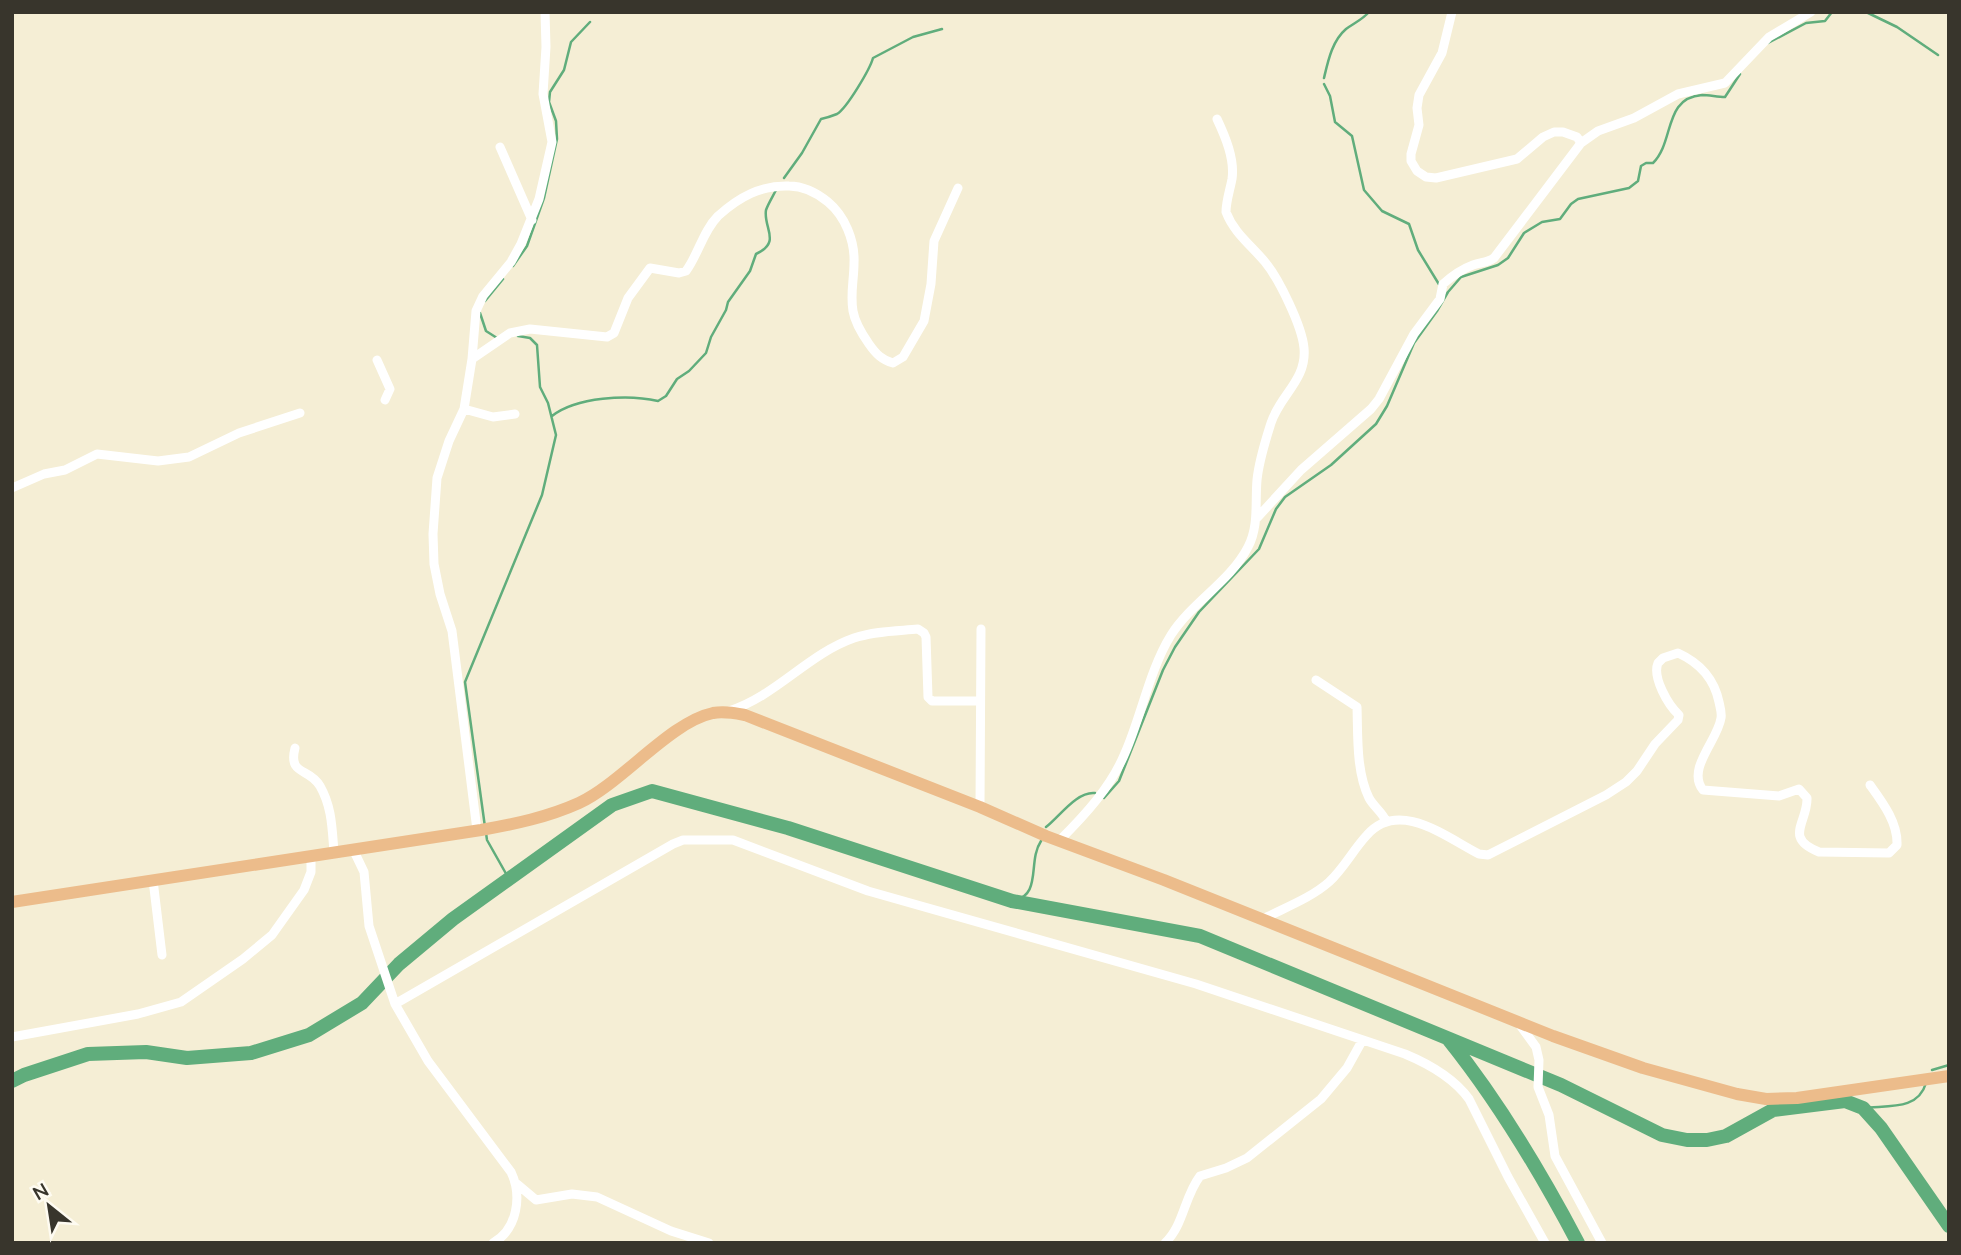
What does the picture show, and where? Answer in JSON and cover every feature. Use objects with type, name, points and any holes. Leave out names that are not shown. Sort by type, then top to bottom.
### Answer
[{"type":"main road","points":[[12,902],[483,830],[536,819],[581,802],[623,774],[679,729],[712,713],[728,712],[744,715],[1517,1021],[1643,1068],[1737,1094],[1766,1099],[1797,1098],[1949,1076]]},
{"type":"street","points":[[483,830],[452,631],[436,574],[433,534],[437,478],[449,441],[464,409],[476,311],[483,296],[510,262],[532,220],[552,142],[543,94],[547,47],[545,12]]},
{"type":"street","points":[[1452,12],[1442,53],[1418,103],[1419,125],[1411,154],[1411,161],[1417,170],[1426,177],[1436,178],[1517,159],[1554,132],[1577,137],[1581,143]]},
{"type":"street","points":[[1256,519],[1301,470],[1371,410],[1385,391],[1414,334],[1440,299],[1443,284],[1462,270],[1487,263],[1494,258],[1581,143],[1598,131],[1634,118],[1678,94],[1725,83],[1769,37],[1811,12]]},
{"type":"street","points":[[1059,841],[1085,814],[1118,769],[1142,700],[1171,636],[1245,553],[1256,519],[1257,481],[1274,414],[1298,381],[1302,370],[1301,331],[1272,272],[1238,234],[1226,212],[1233,176],[1232,164],[1217,119]]},
{"type":"street","points":[[500,147],[532,220]]},
{"type":"street","points":[[472,359],[510,333],[530,329],[607,337],[614,333],[628,298],[650,268],[679,273],[686,271],[716,218],[740,199],[756,190],[774,186],[796,186],[820,195],[839,211],[848,231],[854,261],[851,291],[853,313],[872,349],[883,360],[893,363],[903,357],[924,321],[931,284],[934,241],[958,188]]},
{"type":"street","points":[[377,360],[390,389],[385,400]]},
{"type":"street","points":[[464,409],[492,417],[515,414]]},
{"type":"street","points":[[12,488],[44,474],[65,470],[96,454],[158,461],[189,457],[240,433],[300,413]]},
{"type":"street","points":[[728,712],[745,706],[818,656],[853,638],[918,629],[925,633],[926,637],[928,697],[932,701],[980,701]]},
{"type":"street","points":[[979,807],[981,629]]},
{"type":"street","points":[[1263,919],[1325,885],[1368,833],[1385,821],[1414,821],[1479,854],[1488,855],[1606,795],[1633,777],[1655,744],[1678,720],[1679,715],[1664,692],[1656,668],[1662,658],[1678,653],[1698,666],[1714,682],[1721,715],[1699,771],[1698,782],[1703,790],[1779,796],[1800,789],[1807,798],[1807,805],[1799,826],[1800,837],[1810,849],[1819,852],[1889,853],[1897,845],[1897,837],[1886,809],[1870,785]]},
{"type":"street","points":[[1316,680],[1357,707],[1364,782],[1370,800],[1383,814],[1385,821]]},
{"type":"street","points":[[295,748],[292,760],[294,765],[318,782],[331,808],[334,852]]},
{"type":"street","points":[[394,1001],[673,844],[683,840],[733,840],[868,891],[1196,984],[1426,1063],[1461,1088],[1544,1242]]},
{"type":"street","points":[[353,849],[364,872],[369,926],[394,1001],[428,1061],[517,1184],[536,1200],[572,1194],[597,1197],[671,1231],[709,1243]]},
{"type":"street","points":[[12,1037],[138,1014],[181,1002],[272,935],[304,890],[311,872],[311,856]]},
{"type":"street","points":[[153,880],[162,955]]},
{"type":"street","points":[[1517,1021],[1536,1047],[1539,1060],[1538,1087],[1549,1115],[1555,1156],[1602,1243]]},
{"type":"street","points":[[1165,1243],[1177,1228],[1189,1194],[1200,1176],[1247,1158],[1321,1098],[1347,1068],[1362,1041]]},
{"type":"street","points":[[500,1241],[517,1206],[517,1184]]},
{"type":"waterway","points":[[1324,78],[1337,39],[1369,12]]},
{"type":"waterway","points":[[1768,43],[1806,23],[1825,21],[1832,12]]},
{"type":"waterway","points":[[1866,12],[1897,27],[1938,55]]},
{"type":"waterway","points":[[513,266],[527,246],[544,198],[557,139],[556,121],[549,102],[550,92],[564,70],[571,42],[590,22]]},
{"type":"waterway","points":[[784,178],[821,119],[837,114],[846,104],[873,58],[913,37],[942,29]]},
{"type":"waterway","points":[[1104,798],[1119,781],[1163,670],[1175,647],[1199,612],[1259,549],[1276,509],[1285,497],[1331,465],[1376,424],[1387,406],[1414,343],[1461,277],[1498,265],[1508,258],[1524,233],[1542,222],[1560,219],[1578,199],[1629,188],[1638,181],[1641,166],[1653,163],[1660,154],[1675,112],[1681,104],[1702,95],[1725,97],[1740,74]]},
{"type":"waterway","points":[[1324,84],[1330,96],[1335,122],[1352,136],[1364,190],[1382,211],[1409,224],[1418,250],[1440,286]]},
{"type":"waterway","points":[[552,416],[588,401],[618,398],[658,401],[666,396],[677,379],[706,353],[728,302],[750,271],[756,254],[768,245],[770,234],[766,210],[776,190]]},
{"type":"waterway","points":[[485,301],[503,279]]},
{"type":"waterway","points":[[480,313],[486,331],[497,338]]},
{"type":"waterway","points":[[485,827],[465,682],[542,495],[556,435],[548,403],[540,387],[537,345],[530,338],[518,336]]},
{"type":"waterway","points":[[12,1081],[88,1054],[146,1052],[187,1058],[251,1053],[309,1035],[362,1003],[399,964],[453,919],[612,805],[652,791],[788,828],[1012,901],[1200,936],[1561,1085],[1662,1135],[1687,1140],[1707,1140],[1726,1136],[1773,1110],[1845,1101],[1863,1108],[1881,1128],[1949,1226]]},
{"type":"waterway","points":[[1046,827],[1075,800],[1088,793],[1095,793]]},
{"type":"waterway","points":[[486,833],[487,840],[509,879]]},
{"type":"waterway","points":[[1012,901],[1022,898],[1028,892],[1041,841]]},
{"type":"waterway","points":[[1449,1040],[1518,1138],[1578,1243]]},
{"type":"waterway","points":[[1932,1070],[1949,1065]]},
{"type":"waterway","points":[[1863,1108],[1909,1102],[1922,1092],[1926,1083]]}]
